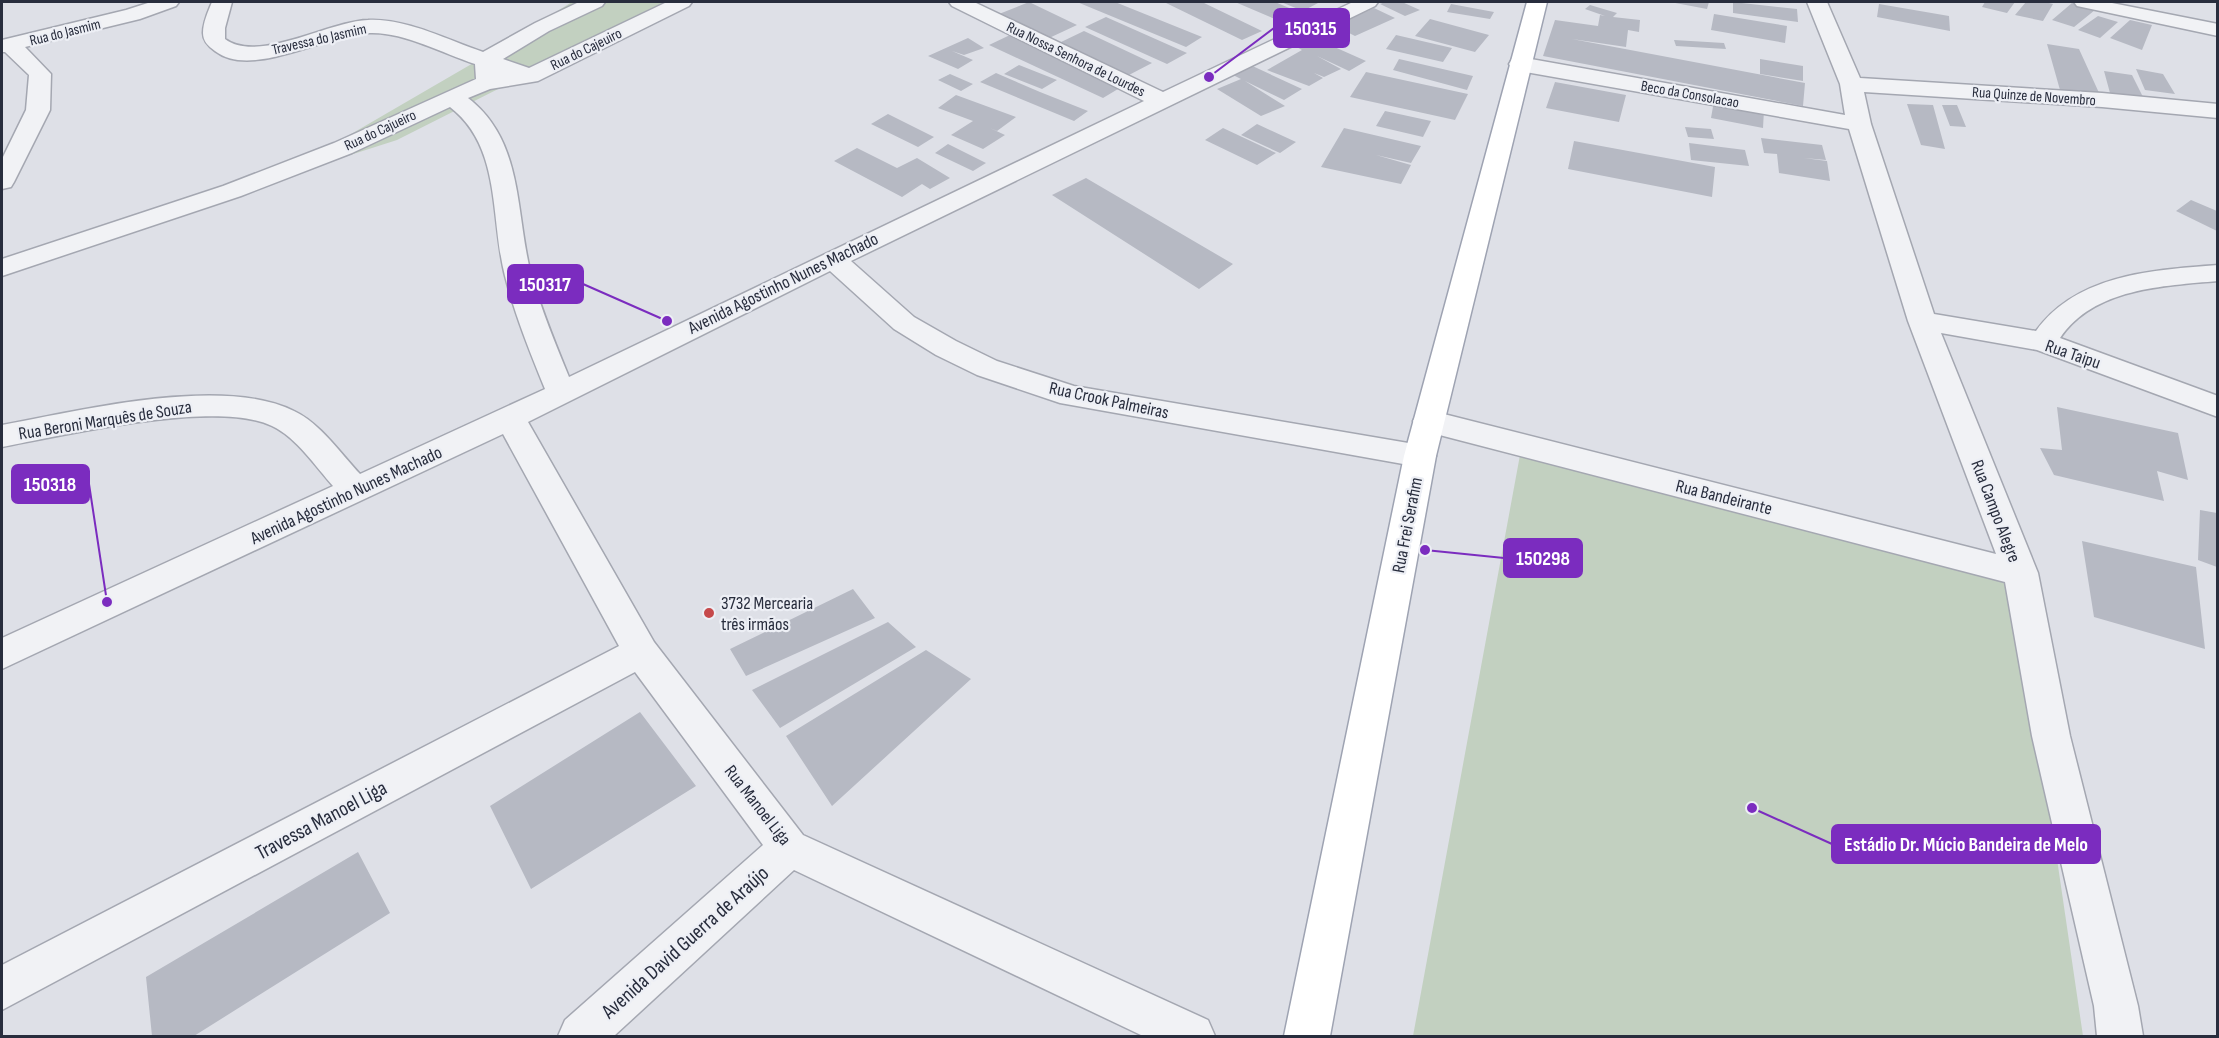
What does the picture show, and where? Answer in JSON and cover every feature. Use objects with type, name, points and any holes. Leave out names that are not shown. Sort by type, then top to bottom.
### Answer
[{"type":"main road","name":"Rua Frei Serafim","points":[[1307,1036],[1420,456],[1535,10]]},
{"type":"street","name":"Rua do Jasmim","points":[[6,46],[133,15],[169,2]]},
{"type":"street","name":"Travessa do Jasmim","points":[[222,2],[213,34],[217,43],[227,49],[258,52],[282,49],[358,27],[376,26],[392,28],[530,76]]},
{"type":"street","points":[[485,83],[486,60],[543,27],[595,2]]},
{"type":"street","name":"Rua do Cajeuiro","points":[[452,96],[485,83],[530,76],[682,2]]},
{"type":"street","name":"Rua Nossa Senhora de Lourdes","points":[[959,2],[1161,100]]},
{"type":"street","name":"Avenida Agostinho Nunes Machado","points":[[2,654],[510,418],[833,259],[1368,2]]},
{"type":"street","name":"Rua Campo Alegre","points":[[1818,2],[1851,84],[1859,124],[1922,321],[2020,573],[2051,736],[2116,1006],[2120,1036]]},
{"type":"street","points":[[2084,2],[2217,30]]},
{"type":"street","name":"Rua do Jasmim","points":[[2,182],[38,110],[40,74],[6,46]]},
{"type":"street","name":"Beco da Consolacao","points":[[1520,64],[1859,124]]},
{"type":"street","name":"Rua Quinze de Novembro","points":[[1851,84],[2102,100],[2217,111]]},
{"type":"street","points":[[452,96],[470,108],[488,129],[501,165],[514,256],[532,323],[561,392]]},
{"type":"street","name":"Rua do Cajueiro","points":[[2,268],[232,191],[343,148],[452,96]]},
{"type":"street","points":[[2102,100],[2217,133]]},
{"type":"street","name":"Rua Crook Palmeiras","points":[[833,259],[904,322],[946,348],[987,368],[1071,396],[1420,456]]},
{"type":"street","points":[[2043,342],[2065,313],[2099,295],[2144,279],[2217,273]]},
{"type":"street","name":"Rua Taipu","points":[[1922,321],[2043,342],[2217,406]]},
{"type":"street","name":"Rua Beroni Marquês de Souza","points":[[2,436],[192,405],[259,408],[285,418],[356,490]]},
{"type":"street","name":"Rua Manoel Liga","points":[[510,418],[641,652],[789,848],[1192,1036]]},
{"type":"street","name":"Rua Bandeirante","points":[[1428,421],[2020,573]]},
{"type":"street","name":"Travessa Manoel Liga","points":[[2,988],[641,652]]},
{"type":"street","name":"Avenida David Guerra de Araújo","points":[[581,1036],[789,848]]},
{"type":"green space","points":[[572,2],[670,2],[397,140],[272,180],[475,62]]},
{"type":"green space","points":[[1520,455],[2016,580],[2083,1036],[1413,1036]]},
{"type":"building","points":[[1029,2],[1077,25],[1047,39],[999,14]]},
{"type":"building","points":[[1077,2],[1115,2],[1202,37],[1186,47]]},
{"type":"building","points":[[1164,2],[1202,2],[1262,31],[1242,40]]},
{"type":"building","points":[[1235,2],[1275,2],[1301,13],[1282,22]]},
{"type":"building","points":[[1281,2],[1314,2],[1318,3],[1303,11]]},
{"type":"building","points":[[1402,2],[1420,10],[1405,16],[1380,4]]},
{"type":"building","points":[[1670,2],[1709,2],[1707,9]]},
{"type":"building","points":[[1733,2],[1797,9],[1798,22],[1733,13]]},
{"type":"building","points":[[1985,2],[2015,2],[2007,13],[1982,7]]},
{"type":"building","points":[[2026,2],[2053,4],[2043,21],[2015,15]]},
{"type":"building","points":[[2072,3],[2095,10],[2074,27],[2052,20]]},
{"type":"building","points":[[1451,4],[1494,12],[1490,19],[1447,12]]},
{"type":"building","points":[[1879,4],[1949,16],[1950,31],[1877,17]]},
{"type":"building","points":[[1590,5],[1617,13],[1613,17],[1640,20],[1639,32],[1628,30],[1626,47],[1572,39],[1805,83],[1803,106],[1543,56],[1555,20],[1598,26],[1600,15],[1605,16],[1585,9]]},
{"type":"building","points":[[1374,8],[1395,18],[1355,36],[1333,25]]},
{"type":"building","points":[[1714,14],[1787,26],[1785,43],[1711,30]]},
{"type":"building","points":[[2098,16],[2118,22],[2100,38],[2078,30]]},
{"type":"building","points":[[1106,17],[1187,53],[1167,64],[1085,27]]},
{"type":"building","points":[[1430,19],[1489,35],[1475,52],[1415,36]]},
{"type":"building","points":[[2130,20],[2152,25],[2142,50],[2110,38]]},
{"type":"building","points":[[1084,31],[1152,63],[1127,76],[1059,43]]},
{"type":"building","points":[[1010,35],[1123,86],[1103,98],[989,45]]},
{"type":"building","points":[[1396,35],[1452,48],[1443,62],[1386,49]]},
{"type":"building","points":[[1312,37],[1366,61],[1349,71],[1317,56],[1341,69],[1324,77],[1314,73],[1323,78],[1309,86],[1267,70],[1302,50],[1295,46]]},
{"type":"building","points":[[968,38],[984,48],[964,55],[952,51],[973,60],[958,69],[928,56]]},
{"type":"building","points":[[1674,40],[1724,43],[1726,49],[1676,46]]},
{"type":"building","points":[[2047,44],[2079,49],[2100,95],[2060,90]]},
{"type":"building","points":[[1399,59],[1473,76],[1467,90],[1393,70]]},
{"type":"building","points":[[1760,59],[1803,66],[1803,81],[1760,74]]},
{"type":"building","points":[[1246,63],[1302,89],[1284,100],[1245,81],[1285,106],[1261,116],[1217,89],[1241,79],[1227,72]]},
{"type":"building","points":[[1019,65],[1057,80],[1042,89],[1004,74]]},
{"type":"building","points":[[2136,69],[2163,74],[2175,94],[2145,90]]},
{"type":"building","points":[[2104,71],[2132,75],[2143,97],[2110,93]]},
{"type":"building","points":[[1366,72],[1468,94],[1455,120],[1350,97]]},
{"type":"building","points":[[996,73],[1088,111],[1074,121],[980,82]]},
{"type":"building","points":[[950,74],[973,84],[961,91],[938,80]]},
{"type":"building","points":[[1555,82],[1626,95],[1619,122],[1546,108]]},
{"type":"building","points":[[956,95],[1016,117],[997,131],[990,128],[1005,135],[983,149],[951,135],[973,121],[938,108]]},
{"type":"building","points":[[1714,101],[1764,110],[1763,128],[1711,118]]},
{"type":"building","points":[[1907,104],[1933,105],[1945,149],[1921,145]]},
{"type":"building","points":[[1942,105],[1957,105],[1966,127],[1950,126]]},
{"type":"building","points":[[1385,111],[1431,121],[1423,137],[1376,126]]},
{"type":"building","points":[[888,114],[934,137],[918,147],[871,124]]},
{"type":"building","points":[[1257,124],[1296,142],[1280,153],[1241,135]]},
{"type":"building","points":[[1685,127],[1711,129],[1714,139],[1688,137]]},
{"type":"building","points":[[1223,128],[1276,153],[1257,165],[1205,140]]},
{"type":"building","points":[[1344,128],[1421,146],[1411,163],[1376,155],[1411,165],[1401,184],[1321,167]]},
{"type":"building","points":[[1761,138],[1822,145],[1826,160],[1804,158],[1827,161],[1830,181],[1779,173],[1777,154],[1764,153]]},
{"type":"building","points":[[1574,141],[1715,167],[1712,197],[1568,169]]},
{"type":"building","points":[[1689,143],[1745,150],[1749,166],[1691,160]]},
{"type":"building","points":[[948,144],[986,163],[973,171],[935,153]]},
{"type":"building","points":[[857,148],[897,168],[917,158],[950,178],[930,189],[922,184],[902,197],[834,161]]},
{"type":"building","points":[[1086,178],[1233,264],[1199,289],[1052,195]]},
{"type":"building","points":[[2191,200],[2217,211],[2217,231],[2176,211]]},
{"type":"building","points":[[2057,407],[2178,433],[2188,480],[2157,471],[2164,501],[2054,475],[2040,448],[2062,450]]},
{"type":"building","points":[[2200,510],[2217,513],[2217,567],[2198,560]]},
{"type":"building","points":[[2082,541],[2196,567],[2205,649],[2094,617]]},
{"type":"building","points":[[853,589],[875,618],[746,676],[730,649]]},
{"type":"building","points":[[888,622],[916,647],[780,728],[752,690]]},
{"type":"building","points":[[926,650],[971,679],[832,806],[786,736]]},
{"type":"building","points":[[640,712],[696,786],[531,889],[490,806]]},
{"type":"building","points":[[358,852],[390,913],[194,1036],[152,1036],[146,977]]},
{"type":"place","name":"150315","points":[[1209,77]]},
{"type":"place","name":"150317","points":[[667,321]]},
{"type":"place","name":"150298","points":[[1425,550]]},
{"type":"place","name":"150318","points":[[107,602]]},
{"type":"place","name":"3732 Mercearia três irmãos","points":[[709,613]]},
{"type":"place","name":"Estádio Dr. Múcio Bandeira de Melo","points":[[1752,808]]}]
